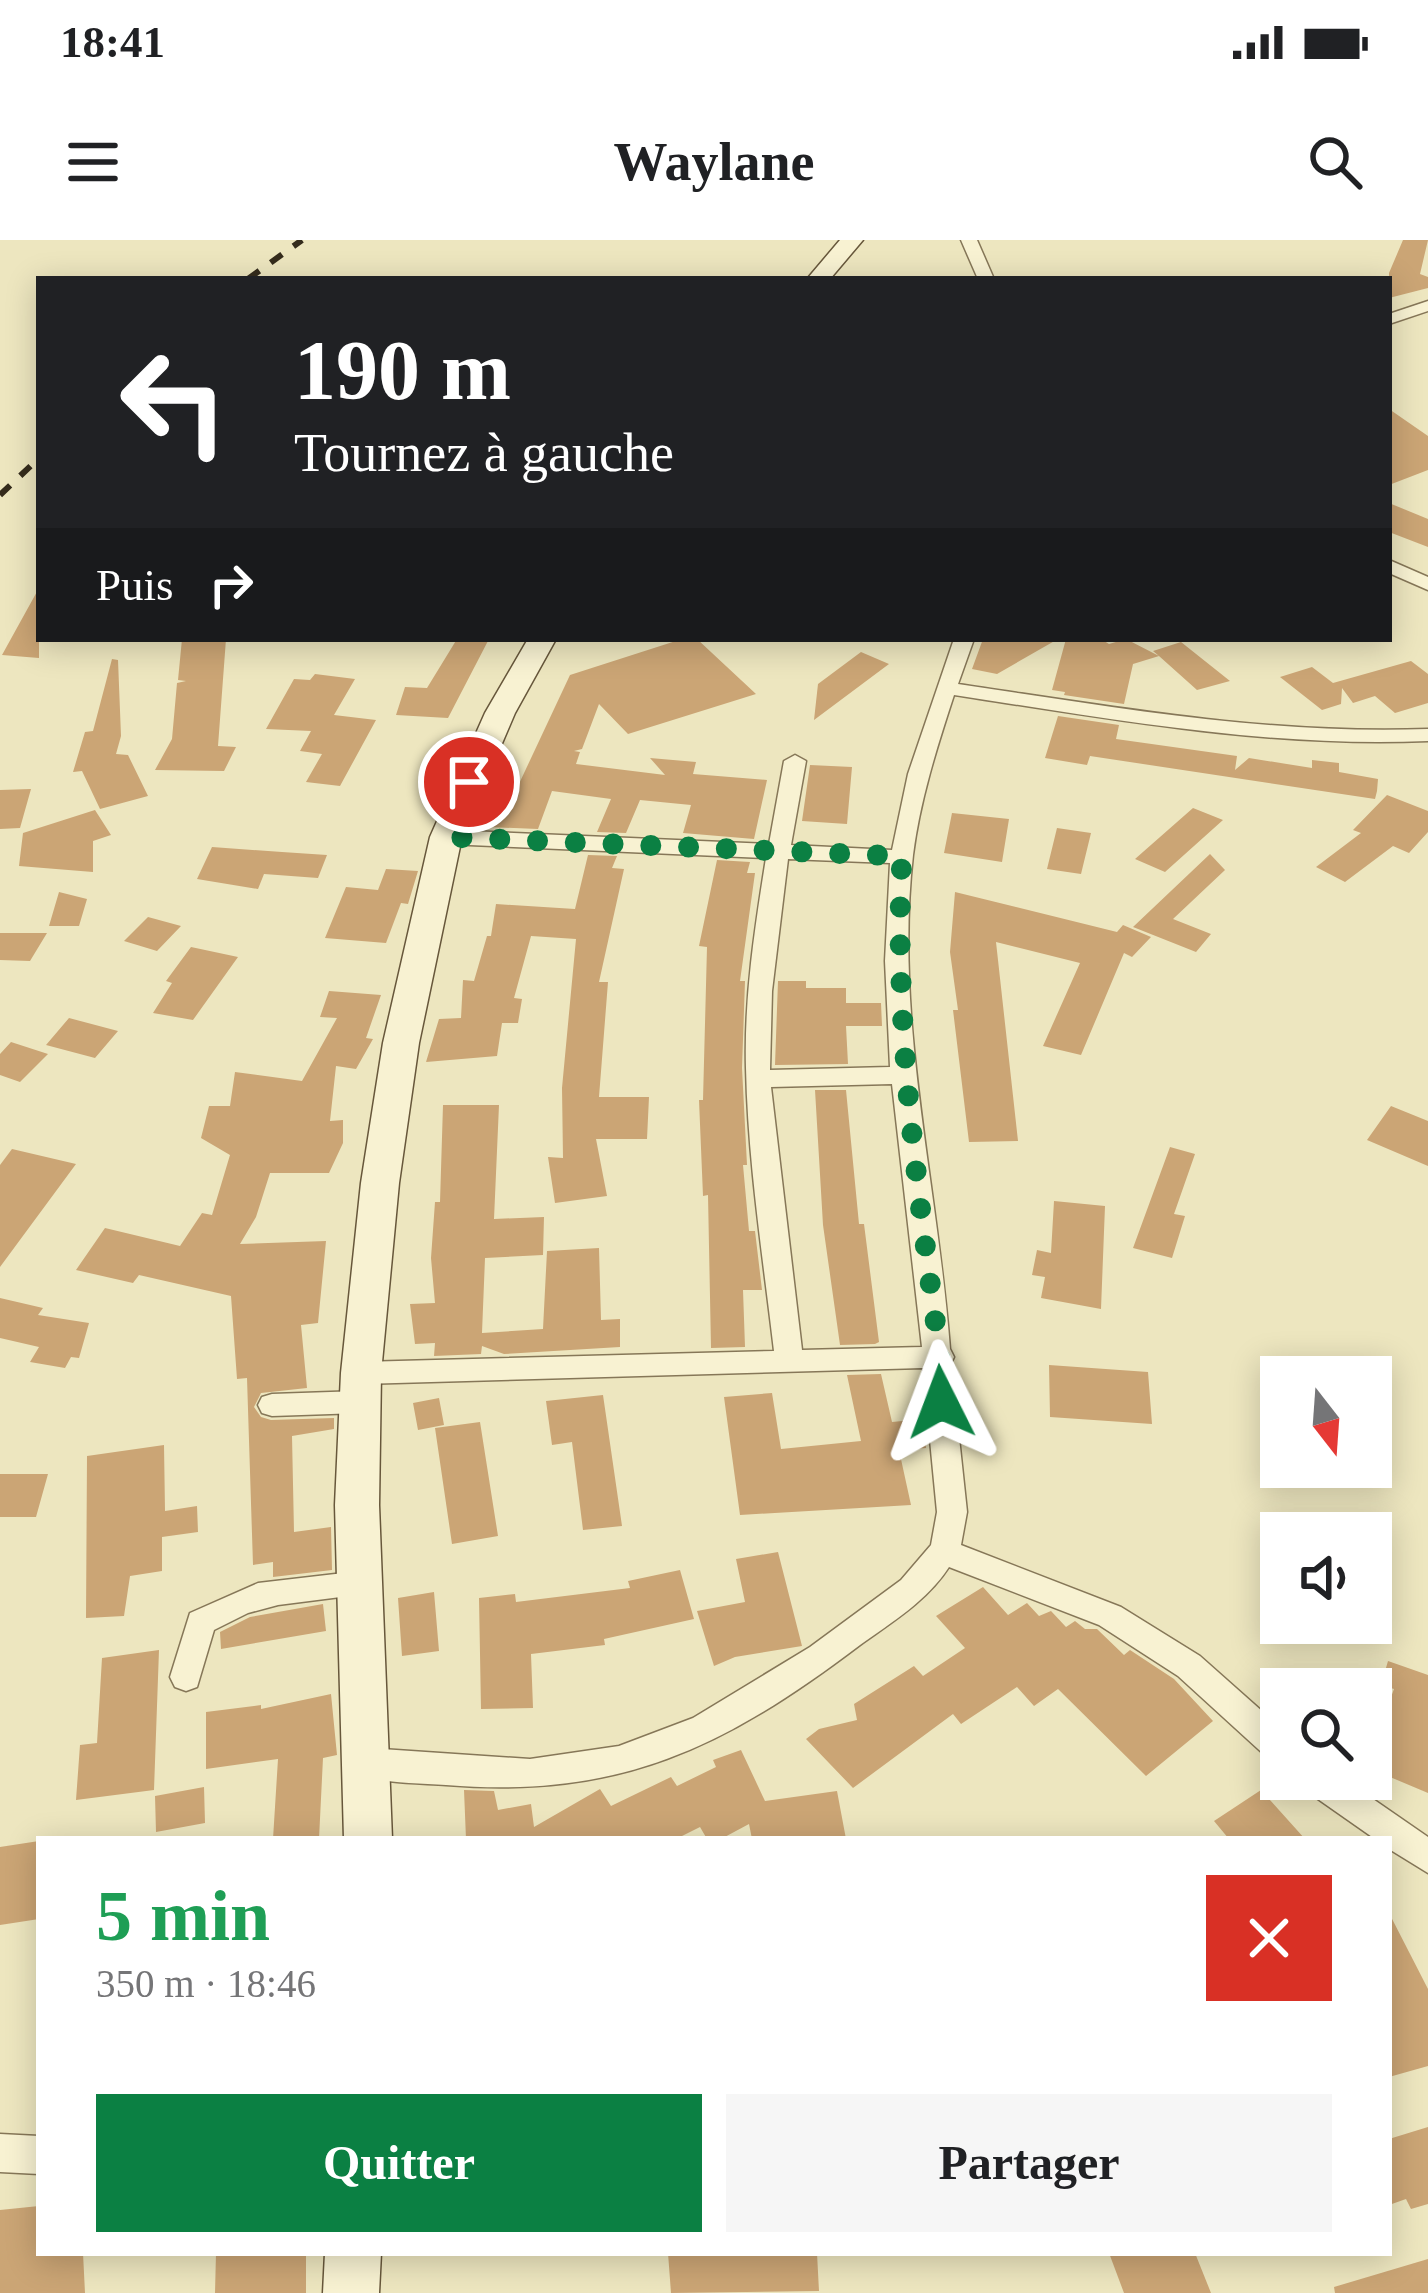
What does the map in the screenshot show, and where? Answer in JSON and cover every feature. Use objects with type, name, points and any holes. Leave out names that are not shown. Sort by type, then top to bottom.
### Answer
[{"type":"street","points":[[821,276],[852,240]]},
{"type":"street","points":[[969,240],[985,276]]},
{"type":"street","points":[[1392,318],[1428,306]]},
{"type":"street","points":[[1392,567],[1428,584]]},
{"type":"street","points":[[368,1836],[360,1387],[380,1183],[401,1043],[446,837],[500,713],[540,642]]},
{"type":"street","points":[[368,1763],[534,1774],[615,1763],[654,1749],[751,1705],[816,1662],[923,1579],[944,1552],[952,1528],[942,1448],[940,1357],[903,1075],[897,960],[902,856],[921,765],[963,642]]},
{"type":"street","points":[[947,688],[1268,735],[1368,739],[1428,735]]},
{"type":"street","points":[[789,1362],[758,1023],[778,852],[795,761]]},
{"type":"street","points":[[446,837],[902,856]]},
{"type":"street","points":[[760,1079],[903,1075]]},
{"type":"street","points":[[272,1405],[360,1387],[940,1357]]},
{"type":"street","points":[[944,1552],[1110,1616],[1189,1666],[1260,1730]]},
{"type":"street","points":[[186,1677],[201,1622],[232,1602],[303,1586],[361,1584]]},
{"type":"street","points":[[1347,1800],[1428,1857]]},
{"type":"street","points":[[0,2153],[36,2156]]},
{"type":"street","points":[[351,2293],[353,2256]]},
{"type":"building","points":[[1403,240],[1428,240],[1420,274],[1428,277],[1428,288],[1392,297],[1389,273]]},
{"type":"building","points":[[1392,411],[1428,436],[1428,470],[1392,484]]},
{"type":"building","points":[[1392,504],[1428,519],[1428,547],[1392,533]]},
{"type":"building","points":[[36,593],[39,658],[2,655]]},
{"type":"building","points":[[182,642],[226,642],[218,746],[236,747],[224,771],[155,770],[172,739],[177,683],[186,681],[178,680]]},
{"type":"building","points":[[455,642],[487,642],[448,718],[396,715],[405,687],[427,688]]},
{"type":"building","points":[[673,642],[700,642],[756,694],[628,734],[599,704],[582,749],[574,751],[580,752],[576,764],[665,775],[650,758],[696,762],[693,774],[767,780],[754,839],[683,833],[691,805],[640,800],[626,833],[597,832],[611,799],[552,791],[538,829],[488,827],[498,802],[510,803],[570,675]]},
{"type":"building","points":[[982,642],[1053,642],[997,674],[972,669]]},
{"type":"building","points":[[1065,642],[1132,642],[1159,656],[1133,664],[1124,704],[1052,690]]},
{"type":"building","points":[[1181,642],[1230,681],[1197,690],[1153,651]]},
{"type":"building","points":[[861,652],[889,664],[814,720],[818,684]]},
{"type":"building","points":[[112,659],[118,660],[121,736],[116,754],[128,755],[148,796],[100,809],[82,771],[73,772],[85,732],[93,731]]},
{"type":"building","points":[[1411,661],[1428,674],[1428,703],[1395,713],[1375,696],[1353,703],[1342,688],[1341,704],[1322,710],[1280,677],[1312,667],[1333,683]]},
{"type":"building","points":[[315,674],[355,679],[334,715],[376,720],[340,786],[306,782],[322,754],[300,751],[311,731],[266,729],[294,679],[310,680]]},
{"type":"building","points":[[1058,716],[1119,725],[1116,739],[1237,756],[1235,770],[1249,758],[1312,768],[1312,760],[1339,763],[1339,772],[1378,779],[1377,791],[1375,799],[1090,756],[1087,765],[1045,758]]},
{"type":"building","points":[[810,765],[852,767],[847,824],[802,821]]},
{"type":"building","points":[[31,789],[20,828],[0,829],[0,790]]},
{"type":"building","points":[[1387,795],[1428,811],[1428,832],[1409,853],[1393,846],[1345,882],[1316,867],[1361,833],[1353,830]]},
{"type":"building","points":[[1193,808],[1223,820],[1165,872],[1135,859]]},
{"type":"building","points":[[95,810],[111,835],[93,841],[93,872],[19,866],[23,833]]},
{"type":"building","points":[[952,813],[1009,819],[1002,862],[944,853]]},
{"type":"building","points":[[1057,828],[1091,833],[1081,874],[1047,869]]},
{"type":"building","points":[[212,847],[327,855],[318,878],[264,874],[258,889],[197,879]]},
{"type":"building","points":[[1210,854],[1225,870],[1173,919],[1211,934],[1196,952],[1133,927]]},
{"type":"building","points":[[588,855],[617,856],[612,868],[624,869],[599,982],[608,982],[599,1097],[649,1097],[647,1139],[596,1139],[607,1196],[555,1203],[548,1157],[563,1158],[562,1088],[576,939],[531,936],[514,998],[522,999],[518,1023],[502,1023],[497,1056],[426,1062],[439,1019],[461,1018],[463,980],[474,981],[487,936],[491,936],[496,904],[575,909]]},
{"type":"building","points":[[717,860],[750,862],[747,873],[755,873],[740,981],[745,981],[742,1068],[747,1165],[743,1165],[749,1231],[755,1231],[762,1290],[743,1290],[745,1347],[711,1348],[708,1195],[703,1196],[699,1100],[703,1100],[707,947],[699,946]]},
{"type":"building","points":[[386,869],[418,871],[408,904],[401,903],[386,943],[325,938],[346,887],[378,890]]},
{"type":"building","points":[[59,892],[87,899],[79,926],[49,926]]},
{"type":"building","points":[[955,892],[1117,932],[1123,925],[1151,937],[1132,957],[1124,953],[1081,1055],[1043,1046],[1080,963],[996,942],[1018,1141],[969,1142],[953,1010],[958,1010],[950,952]]},
{"type":"building","points":[[148,917],[181,926],[157,951],[124,941]]},
{"type":"building","points":[[0,933],[47,933],[30,961],[0,960]]},
{"type":"building","points":[[191,947],[238,957],[193,1020],[153,1013],[172,983],[166,981]]},
{"type":"building","points":[[778,981],[806,981],[806,988],[846,988],[846,1003],[881,1003],[882,1026],[846,1026],[848,1064],[775,1065]]},
{"type":"building","points":[[329,991],[381,995],[366,1038],[373,1039],[356,1069],[336,1066],[330,1121],[343,1120],[343,1143],[329,1173],[270,1173],[256,1217],[240,1244],[326,1241],[318,1323],[301,1325],[307,1388],[261,1393],[254,1407],[261,1417],[271,1420],[334,1418],[334,1429],[292,1436],[294,1532],[331,1527],[332,1570],[273,1577],[273,1562],[253,1565],[247,1378],[237,1379],[231,1296],[139,1275],[133,1283],[76,1270],[105,1228],[180,1246],[202,1213],[212,1215],[230,1155],[201,1138],[209,1106],[230,1106],[235,1072],[302,1081],[337,1018],[320,1017]]},
{"type":"building","points":[[69,1018],[118,1031],[95,1058],[46,1045]]},
{"type":"building","points":[[11,1042],[48,1054],[20,1082],[0,1075],[0,1054]]},
{"type":"building","points":[[815,1090],[846,1090],[859,1224],[864,1224],[879,1342],[875,1344],[840,1345],[823,1225]]},
{"type":"building","points":[[443,1105],[499,1105],[494,1219],[544,1217],[543,1255],[485,1258],[482,1333],[543,1329],[547,1251],[599,1248],[601,1320],[620,1319],[620,1347],[504,1354],[482,1346],[481,1354],[434,1356],[435,1343],[415,1344],[410,1304],[435,1303],[431,1258],[435,1202],[440,1202]]},
{"type":"building","points":[[1391,1106],[1428,1121],[1428,1166],[1367,1140]]},
{"type":"building","points":[[1170,1147],[1195,1154],[1174,1214],[1185,1216],[1172,1258],[1133,1248]]},
{"type":"building","points":[[12,1149],[76,1164],[0,1267],[0,1165]]},
{"type":"building","points":[[1054,1201],[1105,1206],[1101,1309],[1041,1298],[1045,1277],[1032,1275],[1037,1250],[1051,1253]]},
{"type":"building","points":[[0,1298],[43,1308],[38,1315],[89,1323],[79,1358],[71,1357],[65,1368],[30,1362],[39,1347],[0,1338]]},
{"type":"building","points":[[1049,1365],[1148,1372],[1152,1424],[1050,1417]]},
{"type":"building","points":[[881,1374],[892,1422],[923,1419],[926,1448],[899,1450],[911,1505],[740,1515],[724,1397],[772,1393],[781,1449],[861,1441],[847,1375]]},
{"type":"building","points":[[603,1395],[622,1526],[583,1530],[572,1442],[552,1445],[546,1401]]},
{"type":"building","points":[[439,1398],[444,1425],[418,1430],[413,1403]]},
{"type":"building","points":[[480,1422],[498,1536],[452,1544],[435,1428]]},
{"type":"building","points":[[164,1445],[165,1511],[197,1506],[198,1532],[162,1537],[162,1571],[130,1576],[124,1616],[86,1618],[87,1456]]},
{"type":"building","points":[[0,1474],[48,1474],[36,1517],[0,1517]]},
{"type":"building","points":[[778,1552],[802,1646],[735,1657],[714,1666],[697,1611],[745,1602],[736,1559]]},
{"type":"building","points":[[680,1570],[694,1619],[604,1639],[605,1645],[531,1654],[533,1708],[481,1709],[479,1598],[515,1594],[516,1602],[630,1588],[628,1581]]},
{"type":"building","points":[[983,1587],[1008,1615],[1027,1603],[1039,1616],[1051,1611],[1066,1627],[1075,1621],[1085,1629],[1097,1629],[1124,1655],[1130,1650],[1174,1679],[1213,1721],[1146,1776],[1058,1689],[1034,1706],[1017,1687],[961,1724],[953,1714],[853,1788],[806,1739],[819,1729],[857,1720],[854,1704],[914,1666],[923,1676],[965,1648],[936,1616]]},
{"type":"building","points":[[434,1592],[439,1651],[402,1656],[398,1598]]},
{"type":"building","points":[[323,1604],[326,1631],[221,1649],[220,1632],[250,1617]]},
{"type":"building","points":[[159,1650],[154,1790],[76,1800],[80,1745],[97,1743],[102,1658]]},
{"type":"building","points":[[1388,1661],[1428,1675],[1428,1793],[1392,1778],[1394,1689],[1392,1668],[1386,1668]]},
{"type":"building","points":[[331,1694],[337,1755],[323,1758],[319,1836],[273,1836],[278,1759],[206,1769],[206,1712],[261,1705],[261,1709]]},
{"type":"building","points":[[741,1750],[765,1801],[837,1791],[845,1836],[751,1836],[749,1824],[727,1836],[705,1836],[700,1827],[682,1836],[466,1836],[464,1790],[494,1791],[498,1810],[531,1804],[534,1827],[600,1789],[611,1806],[671,1777],[677,1786],[716,1767],[713,1760]]},
{"type":"building","points":[[204,1787],[205,1823],[156,1832],[155,1796]]},
{"type":"building","points":[[1260,1791],[1260,1800],[1270,1800],[1302,1836],[1226,1836],[1214,1821]]},
{"type":"building","points":[[36,1841],[36,1919],[0,1925],[0,1847]]},
{"type":"building","points":[[1392,1919],[1428,1989],[1428,2066],[1392,2076]]},
{"type":"building","points":[[1428,2127],[1428,2204],[1411,2209],[1406,2199],[1392,2204],[1392,2138]]},
{"type":"building","points":[[36,2206],[36,2256],[83,2256],[85,2293],[0,2293],[0,2210]]},
{"type":"building","points":[[216,2256],[306,2256],[306,2293],[215,2293]]},
{"type":"building","points":[[668,2256],[817,2256],[819,2291],[671,2293]]},
{"type":"building","points":[[1110,2256],[1196,2256],[1211,2293],[1124,2293]]},
{"type":"building","points":[[1428,2259],[1428,2293],[1335,2293],[1334,2287]]},
{"type":"railway","points":[[252,276],[302,240]]},
{"type":"railway","points":[[0,495],[36,461]]},
{"type":"route","points":[[469,782],[446,837],[902,856],[897,960],[903,1075],[940,1357],[941,1402]]}]
